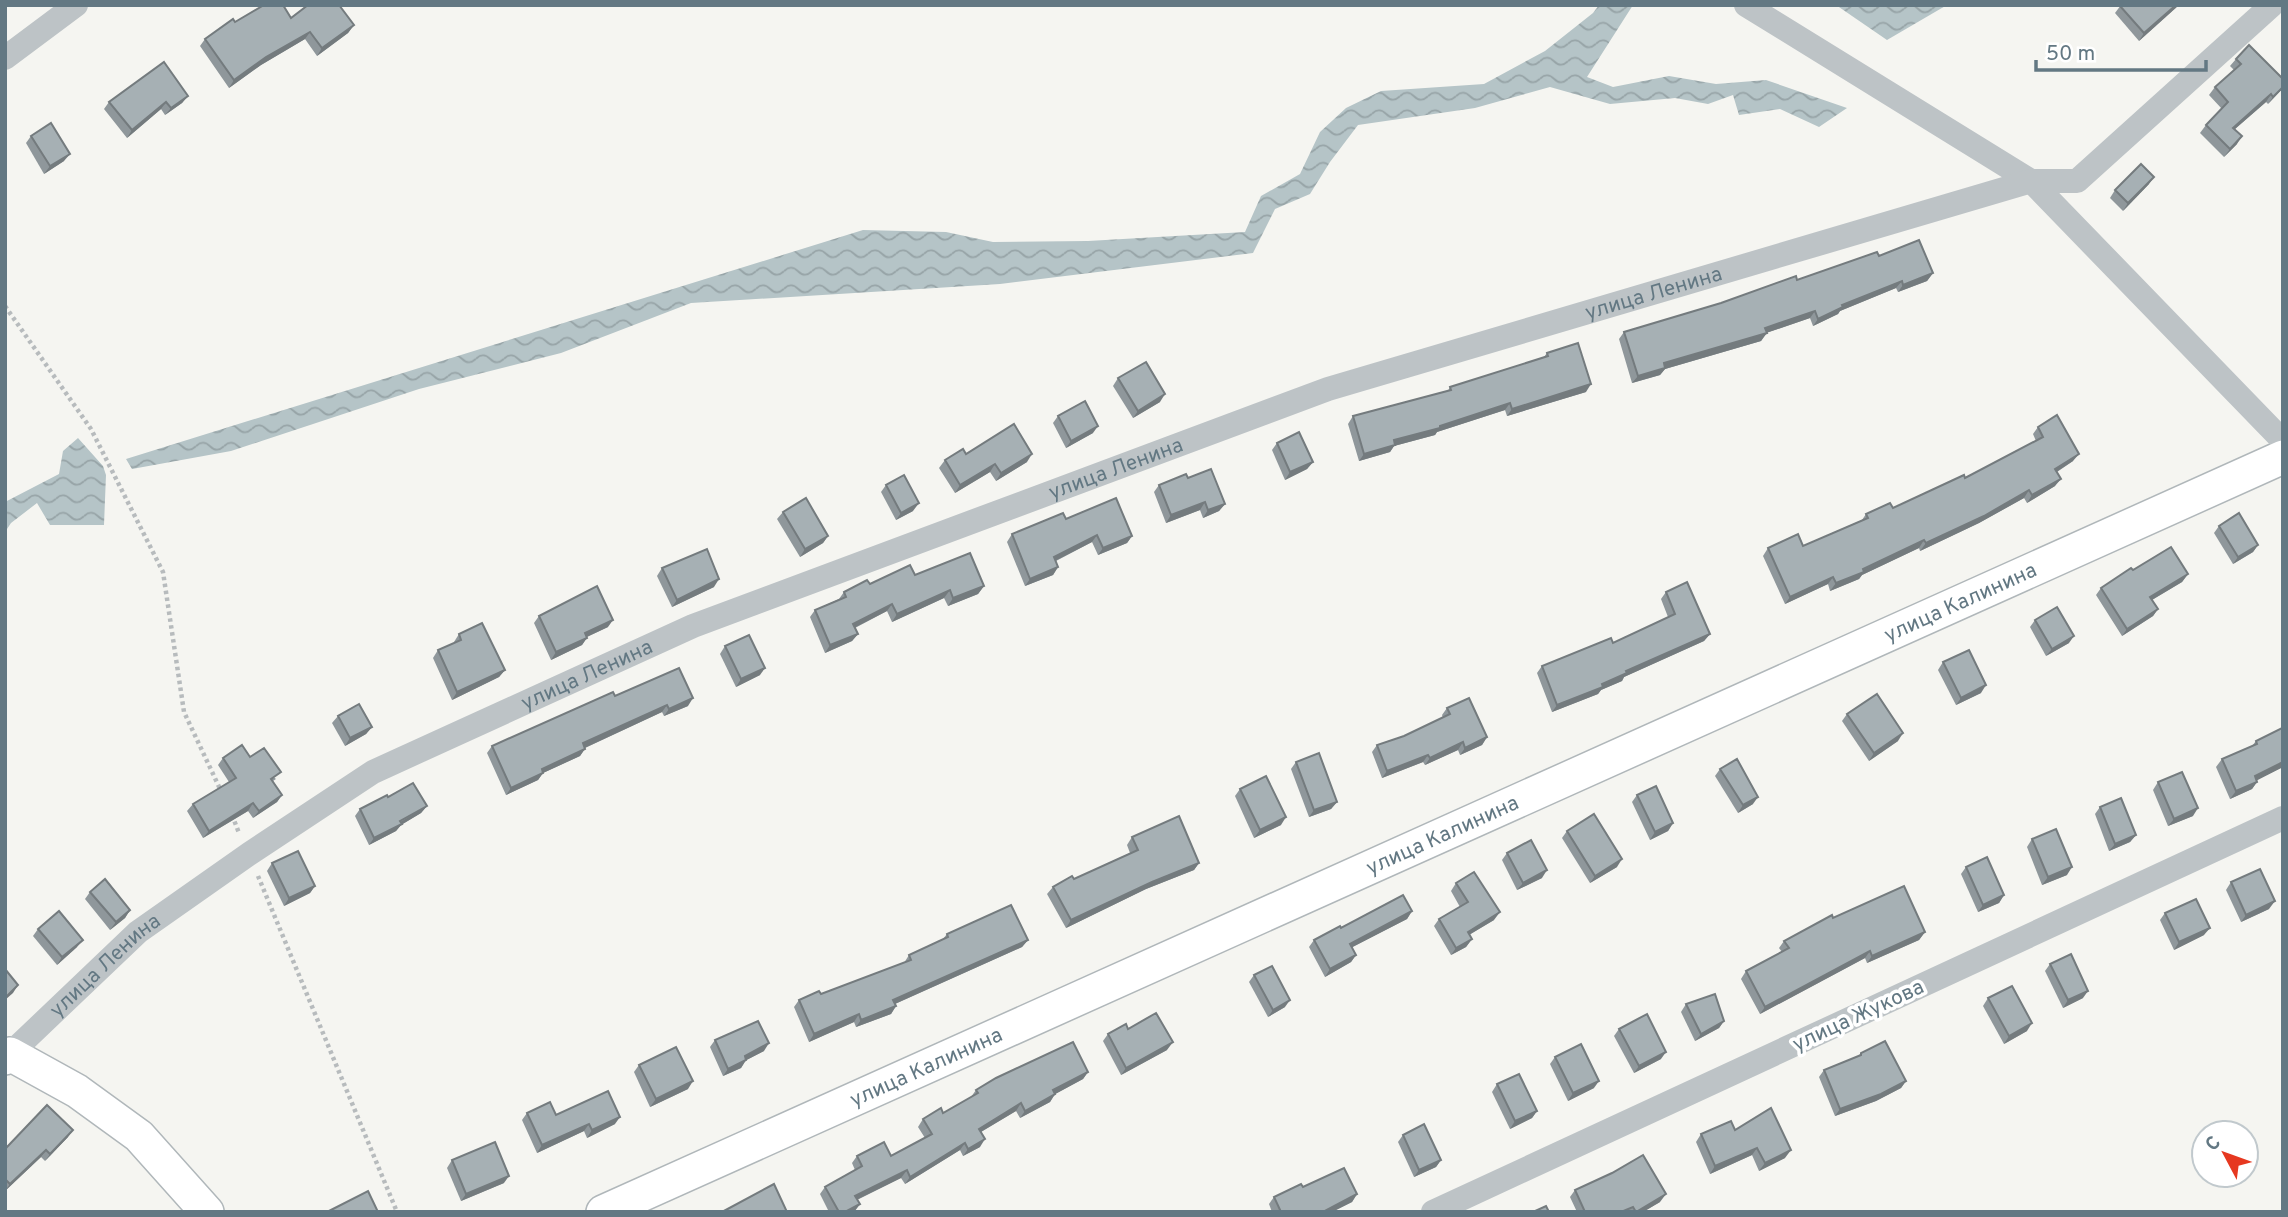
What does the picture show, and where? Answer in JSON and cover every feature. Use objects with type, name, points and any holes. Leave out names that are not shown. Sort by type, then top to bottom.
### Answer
[{"type":"street","points":[[5,58],[76,5]]},
{"type":"street","points":[[1746,5],[2031,181],[2283,441]]},
{"type":"street","name":"улица Ленина","points":[[8,1056],[138,932],[249,853],[373,772],[706,621],[1328,389],[2031,181],[2077,181],[2272,5]]},
{"type":"street","name":"улица Калинина","points":[[603,1212],[2283,457]]},
{"type":"street","name":"улица Жукова","points":[[1433,1212],[2283,818]]},
{"type":"street","points":[[8,1056],[77,1091],[139,1136],[208,1212]]},
{"type":"path","points":[[5,306],[91,429],[163,572],[184,712],[222,794]]},
{"type":"path","points":[[228,806],[397,1212]]},
{"type":"water","points":[[1599,5],[1633,5],[1587,77],[1613,87],[1669,76],[1716,84],[1766,80],[1847,108],[1819,127],[1780,109],[1739,115],[1733,95],[1708,104],[1675,98],[1610,104],[1550,87],[1475,108],[1358,125],[1310,194],[1275,209],[1253,253],[1000,284],[691,303],[561,353],[419,389],[231,451],[132,469],[126,459],[863,230],[946,232],[993,242],[1088,241],[1245,232],[1261,196],[1300,174],[1320,132],[1346,108],[1381,91],[1484,84],[1545,51],[1593,13]]},
{"type":"water","points":[[1836,5],[1947,5],[1887,40]]},
{"type":"water","points":[[78,438],[103,466],[106,475],[104,525],[50,525],[37,503],[11,523],[5,532],[5,502],[59,474],[63,451]]},
{"type":"building","points":[[264,5],[283,5],[291,18],[308,5],[339,5],[354,25],[322,48],[310,32],[266,57],[234,80],[205,39],[233,19],[235,22]]},
{"type":"building","points":[[2121,5],[2176,5],[2144,33]]},
{"type":"building","points":[[2249,45],[2283,79],[2283,87],[2273,97],[2271,94],[2233,128],[2242,136],[2230,149],[2206,125],[2228,102],[2215,87],[2241,64],[2236,59]]},
{"type":"building","points":[[164,62],[188,96],[171,108],[166,102],[132,130],[109,102]]},
{"type":"building","points":[[51,123],[70,154],[50,166],[31,136]]},
{"type":"building","points":[[2141,164],[2154,177],[2128,203],[2115,190]]},
{"type":"building","points":[[1919,240],[1933,273],[1903,285],[1902,281],[1842,305],[1843,307],[1818,319],[1815,311],[1765,328],[1767,333],[1664,363],[1665,368],[1638,376],[1624,332],[1721,303],[1796,276],[1797,280],[1877,252],[1879,256]]},
{"type":"building","points":[[1578,343],[1591,384],[1512,409],[1510,403],[1440,428],[1394,440],[1395,445],[1364,454],[1353,416],[1451,390],[1450,387],[1548,356],[1547,353]]},
{"type":"building","points":[[1146,362],[1165,394],[1138,411],[1118,378]]},
{"type":"building","points":[[1085,401],[1098,426],[1071,441],[1058,416]]},
{"type":"building","points":[[2057,415],[2079,454],[2055,469],[2061,479],[2032,495],[2029,490],[1984,516],[1926,543],[1924,540],[1863,569],[1864,572],[1836,583],[1833,577],[1790,597],[1768,548],[1798,534],[1803,546],[1868,518],[1866,514],[1890,503],[1893,508],[1964,475],[1965,478],[2043,437],[2038,427]]},
{"type":"building","points":[[1014,424],[1032,454],[1001,473],[995,464],[960,485],[945,460],[963,449],[966,454]]},
{"type":"building","points":[[1299,432],[1313,462],[1290,472],[1277,443]]},
{"type":"building","points":[[1211,469],[1225,504],[1208,510],[1205,502],[1171,515],[1159,485],[1186,474],[1188,478]]},
{"type":"building","points":[[904,475],[919,503],[901,513],[886,485]]},
{"type":"building","points":[[806,498],[828,536],[805,549],[783,512]]},
{"type":"building","points":[[1116,498],[1132,536],[1103,548],[1097,535],[1054,557],[1058,567],[1030,579],[1012,534],[1063,513],[1066,519]]},
{"type":"building","points":[[2239,513],[2258,545],[2238,557],[2219,526]]},
{"type":"building","points":[[2171,547],[2188,574],[2150,597],[2158,609],[2127,629],[2101,588]]},
{"type":"building","points":[[707,549],[719,579],[677,600],[662,568]]},
{"type":"building","points":[[970,553],[984,586],[953,598],[950,590],[897,614],[892,604],[853,624],[858,634],[830,645],[815,610],[846,597],[844,592],[867,580],[870,584],[910,565],[915,575]]},
{"type":"building","points":[[1687,582],[1710,634],[1626,671],[1627,673],[1602,684],[1603,687],[1557,705],[1542,666],[1611,638],[1613,643],[1675,614],[1666,592]]},
{"type":"building","points":[[597,586],[613,620],[585,633],[587,638],[556,652],[539,616]]},
{"type":"building","points":[[2057,607],[2074,636],[2052,649],[2035,620]]},
{"type":"building","points":[[482,623],[505,670],[457,692],[438,650],[461,640],[459,634]]},
{"type":"building","points":[[749,635],[765,668],[741,679],[725,646]]},
{"type":"building","points":[[1969,650],[1986,685],[1961,698],[1943,662]]},
{"type":"building","points":[[679,668],[693,698],[669,709],[667,705],[583,743],[585,749],[542,769],[543,773],[511,788],[492,746],[613,692],[615,696]]},
{"type":"building","points":[[1877,694],[1903,733],[1874,753],[1847,714]]},
{"type":"building","points":[[1469,698],[1487,737],[1465,748],[1463,742],[1430,758],[1428,755],[1387,771],[1377,745],[1404,736],[1450,714],[1447,708]]},
{"type":"building","points":[[359,704],[372,727],[350,738],[338,716]]},
{"type":"building","points":[[2282,728],[2283,762],[2255,776],[2257,782],[2236,791],[2222,759],[2257,744],[2256,741]]},
{"type":"building","points":[[242,745],[250,757],[264,748],[281,772],[271,779],[282,795],[259,811],[253,803],[209,831],[193,804],[236,778],[223,758]]},
{"type":"building","points":[[1319,753],[1337,802],[1314,810],[1296,762]]},
{"type":"building","points":[[1737,759],[1758,797],[1743,805],[1720,769]]},
{"type":"building","points":[[2182,772],[2198,808],[2174,819],[2158,782]]},
{"type":"building","points":[[1266,776],[1286,817],[1260,830],[1240,789]]},
{"type":"building","points":[[413,783],[427,806],[400,821],[402,824],[374,838],[360,809]]},
{"type":"building","points":[[1656,786],[1673,823],[1655,832],[1637,795]]},
{"type":"building","points":[[2121,798],[2136,835],[2115,844],[2100,807]]},
{"type":"building","points":[[1594,814],[1622,859],[1595,876],[1567,831]]},
{"type":"building","points":[[1179,816],[1199,863],[1071,920],[1053,887],[1072,876],[1074,879],[1138,850],[1132,837]]},
{"type":"building","points":[[2056,829],[2072,867],[2048,877],[2032,839]]},
{"type":"building","points":[[1531,840],[1547,870],[1523,883],[1507,853]]},
{"type":"building","points":[[298,851],[315,886],[289,898],[272,863]]},
{"type":"building","points":[[1987,857],[2004,895],[1983,905],[1966,867]]},
{"type":"building","points":[[2260,869],[2275,901],[2246,915],[2231,882]]},
{"type":"building","points":[[1474,872],[1500,912],[1468,932],[1472,939],[1456,948],[1439,919],[1468,902],[1456,883]]},
{"type":"building","points":[[105,879],[130,910],[116,922],[90,892]]},
{"type":"building","points":[[1904,886],[1925,932],[1872,956],[1870,951],[1765,1007],[1746,971],[1789,948],[1784,941],[1832,915],[1833,918]]},
{"type":"building","points":[[1403,895],[1412,911],[1350,944],[1356,955],[1330,969],[1314,940]]},
{"type":"building","points":[[2196,899],[2210,928],[2179,942],[2165,913]]},
{"type":"building","points":[[1011,905],[1028,940],[893,1000],[896,1006],[861,1020],[859,1014],[814,1034],[799,1000],[911,960],[909,955],[948,937],[947,934]]},
{"type":"building","points":[[59,911],[83,940],[62,957],[38,929]]},
{"type":"building","points":[[2071,954],[2088,991],[2068,1000],[2050,964]]},
{"type":"building","points":[[1272,966],[1290,1000],[1273,1010],[1254,975]]},
{"type":"building","points":[[5,969],[18,985],[5,998]]},
{"type":"building","points":[[2012,986],[2032,1023],[2009,1036],[1988,998]]},
{"type":"building","points":[[1715,994],[1724,1021],[1701,1034],[1686,1004]]},
{"type":"building","points":[[1156,1013],[1173,1042],[1126,1068],[1108,1034],[1126,1024],[1128,1029]]},
{"type":"building","points":[[1647,1014],[1666,1052],[1639,1066],[1619,1029]]},
{"type":"building","points":[[758,1021],[769,1043],[728,1069],[715,1040]]},
{"type":"building","points":[[1885,1041],[1906,1081],[1881,1094],[1840,1109],[1824,1070],[1861,1055]]},
{"type":"building","points":[[1073,1042],[1088,1072],[1053,1090],[1055,1094],[1025,1111],[1021,1103],[979,1129],[985,1139],[968,1149],[965,1143],[910,1177],[907,1170],[855,1196],[860,1204],[845,1212],[839,1212],[825,1187],[862,1166],[857,1156],[884,1142],[891,1156],[932,1134],[923,1119],[941,1108],[943,1113],[978,1093],[976,1090],[996,1078]]},
{"type":"building","points":[[1581,1044],[1599,1081],[1573,1093],[1555,1057]]},
{"type":"building","points":[[676,1047],[693,1081],[656,1099],[639,1065]]},
{"type":"building","points":[[1519,1074],[1537,1111],[1515,1121],[1497,1084]]},
{"type":"building","points":[[608,1091],[620,1117],[592,1130],[589,1124],[542,1145],[527,1113],[550,1102],[556,1115]]},
{"type":"building","points":[[47,1105],[73,1130],[50,1154],[46,1150],[10,1184],[5,1179],[5,1145],[7,1147]]},
{"type":"building","points":[[1771,1108],[1791,1150],[1765,1163],[1757,1148],[1715,1166],[1701,1134],[1731,1121],[1735,1130]]},
{"type":"building","points":[[1424,1124],[1441,1160],[1419,1170],[1403,1135]]},
{"type":"building","points":[[495,1142],[509,1176],[466,1194],[452,1160]]},
{"type":"building","points":[[1643,1155],[1666,1194],[1636,1212],[1633,1207],[1621,1212],[1585,1212],[1575,1190]]},
{"type":"building","points":[[1344,1168],[1357,1194],[1323,1212],[1281,1212],[1274,1197]]},
{"type":"building","points":[[774,1184],[787,1212],[722,1212]]},
{"type":"building","points":[[368,1191],[378,1212],[327,1212]]},
{"type":"building","points":[[1546,1206],[1549,1212],[1533,1212]]}]
